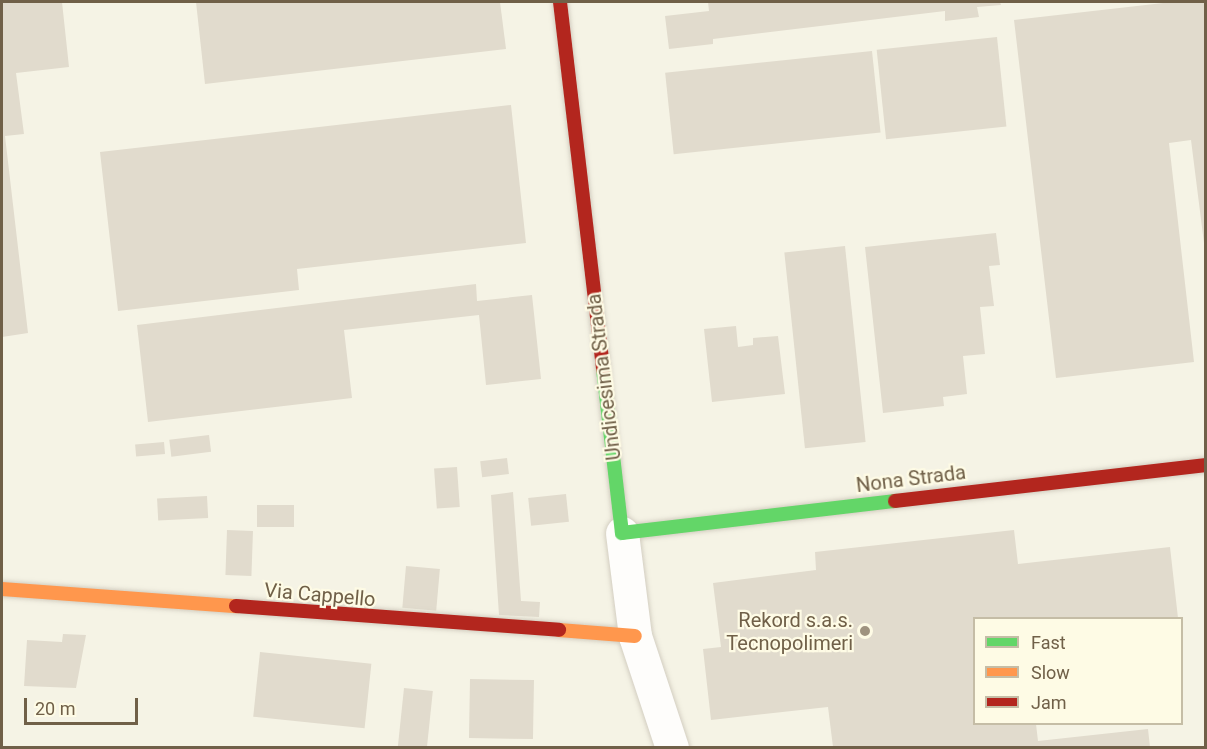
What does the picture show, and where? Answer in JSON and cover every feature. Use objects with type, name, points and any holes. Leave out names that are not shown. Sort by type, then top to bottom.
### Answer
[{"type":"street","name":"Undicesima Strada","points":[[560,2],[634,636],[672,747]]},
{"type":"street","name":"Nona Strada","points":[[622,533],[1206,465]]},
{"type":"street","name":"Via Cappello","points":[[2,589],[634,636]]},
{"type":"building","points":[[2,2],[62,2],[69,67],[16,73],[24,134],[5,136],[28,333],[2,337]]},
{"type":"building","points":[[196,2],[500,2],[506,49],[205,84]]},
{"type":"building","points":[[708,2],[1000,2],[1001,5],[977,7],[979,17],[945,21],[945,11],[713,39],[713,44],[669,49],[665,16],[709,11]]},
{"type":"building","points":[[1172,2],[1206,2],[1206,259],[1191,140],[1169,143],[1194,362],[1056,378],[1014,20]]},
{"type":"building","points":[[997,37],[1006,127],[886,139],[877,50]]},
{"type":"building","points":[[872,51],[881,133],[674,154],[665,73]]},
{"type":"building","points":[[511,105],[526,243],[297,269],[299,290],[118,311],[100,152]]},
{"type":"building","points":[[996,233],[1000,265],[989,266],[994,306],[980,307],[985,354],[963,356],[967,394],[943,397],[944,406],[883,413],[865,247]]},
{"type":"building","points":[[845,246],[866,442],[805,448],[784,252]]},
{"type":"building","points":[[476,284],[477,301],[532,295],[541,379],[486,385],[479,315],[344,330],[352,398],[148,422],[137,325]]},
{"type":"building","points":[[736,326],[738,347],[753,345],[753,338],[778,336],[785,394],[712,402],[704,329]]},
{"type":"building","points":[[209,435],[211,452],[171,457],[169,440]]},
{"type":"building","points":[[164,442],[165,454],[136,456],[135,445]]},
{"type":"building","points":[[507,458],[509,474],[482,477],[480,461]]},
{"type":"building","points":[[457,467],[460,507],[437,509],[434,469]]},
{"type":"building","points":[[513,492],[521,601],[540,602],[539,617],[499,615],[491,495]]},
{"type":"building","points":[[566,494],[569,522],[531,526],[528,498]]},
{"type":"building","points":[[207,496],[208,518],[158,521],[157,499]]},
{"type":"building","points":[[257,505],[294,505],[294,527],[257,527]]},
{"type":"building","points":[[227,530],[253,531],[251,576],[225,575]]},
{"type":"building","name":"Rekord s.a.s. Tecnopolimeri","points":[[1014,530],[1018,564],[1170,547],[1178,617],[973,617],[973,725],[1036,725],[1038,741],[1148,729],[1150,747],[833,747],[828,707],[711,720],[703,649],[721,647],[713,583],[816,570],[815,552]]},
{"type":"building","points":[[406,566],[440,569],[436,611],[402,608]]},
{"type":"building","points":[[63,634],[86,635],[76,688],[24,686],[27,640],[62,642]]},
{"type":"building","points":[[260,652],[371,664],[365,728],[253,717]]},
{"type":"building","points":[[470,679],[534,680],[533,739],[469,738]]},
{"type":"building","points":[[404,688],[433,691],[427,748],[398,747]]},
{"type":"traffic: fast","points":[[603,369],[622,533],[895,501]]},
{"type":"traffic: slow","points":[[2,589],[236,606]]},
{"type":"traffic: slow","points":[[559,630],[635,636]]},
{"type":"traffic: jam","points":[[560,2],[603,369]]},
{"type":"traffic: jam","points":[[895,501],[1206,465]]},
{"type":"traffic: jam","points":[[236,606],[559,630]]},
{"type":"place","name":"Rekord s.a.s. Tecnopolimeri","points":[[865,631]]}]
